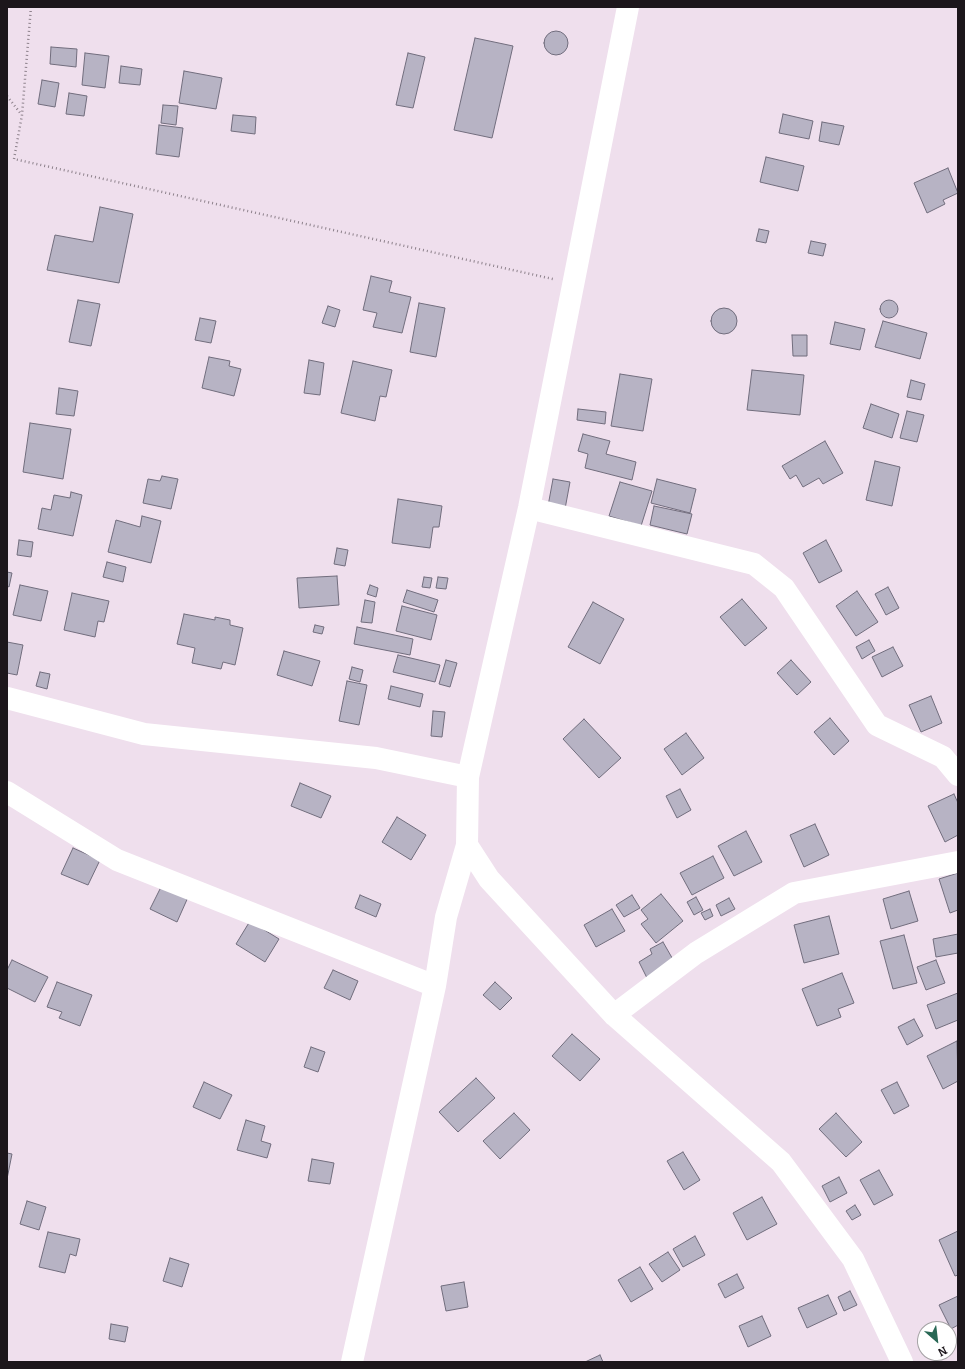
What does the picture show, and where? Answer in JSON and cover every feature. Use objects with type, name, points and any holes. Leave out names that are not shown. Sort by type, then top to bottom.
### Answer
[{"type":"street","points":[[352,1362],[435,986],[446,917],[467,845],[468,777],[529,508],[572,284],[628,7]]},
{"type":"street","points":[[529,508],[754,564],[784,588],[877,725],[943,757],[958,775]]},
{"type":"street","points":[[7,698],[144,734],[376,758],[468,777]]},
{"type":"street","points":[[7,792],[117,860],[435,986]]},
{"type":"street","points":[[467,845],[489,879],[614,1015],[781,1162],[853,1259],[902,1362]]},
{"type":"street","points":[[614,1015],[696,953],[794,893],[958,862]]},
{"type":"path","points":[[31,7],[22,115],[14,159],[572,284]]},
{"type":"path","points":[[7,96],[22,115]]},
{"type":"building","points":[[556,31],[561,32],[567,38],[567,48],[561,54],[556,55],[551,54],[545,48],[544,43],[545,38],[551,32]]},
{"type":"building","points":[[475,38],[513,46],[492,138],[454,130]]},
{"type":"building","points":[[51,47],[77,49],[76,67],[50,64]]},
{"type":"building","points":[[85,53],[109,56],[105,88],[82,85]]},
{"type":"building","points":[[408,53],[425,57],[413,108],[396,105]]},
{"type":"building","points":[[121,66],[142,69],[140,85],[119,83]]},
{"type":"building","points":[[184,71],[222,78],[216,109],[179,103]]},
{"type":"building","points":[[42,80],[59,83],[55,107],[38,104]]},
{"type":"building","points":[[69,93],[87,96],[84,116],[66,114]]},
{"type":"building","points":[[163,105],[178,106],[176,125],[161,123]]},
{"type":"building","points":[[783,114],[813,121],[809,139],[779,133]]},
{"type":"building","points":[[233,115],[256,117],[255,134],[231,131]]},
{"type":"building","points":[[822,122],[844,126],[839,145],[819,141]]},
{"type":"building","points":[[159,125],[183,128],[179,157],[156,154]]},
{"type":"building","points":[[766,157],[804,166],[798,191],[760,182]]},
{"type":"building","points":[[948,168],[958,193],[943,200],[945,204],[927,213],[914,183]]},
{"type":"building","points":[[100,207],[133,214],[119,283],[47,270],[55,235],[93,242]]},
{"type":"building","points":[[759,229],[769,231],[766,243],[756,241]]},
{"type":"building","points":[[811,241],[826,244],[823,256],[808,253]]},
{"type":"building","points":[[371,276],[392,281],[389,292],[411,297],[402,333],[373,327],[377,313],[363,310]]},
{"type":"building","points":[[78,300],[100,304],[91,346],[69,342]]},
{"type":"building","points":[[889,300],[895,303],[898,309],[895,315],[889,318],[883,315],[880,309],[883,303]]},
{"type":"building","points":[[419,303],[445,308],[436,357],[410,352]]},
{"type":"building","points":[[328,306],[340,310],[335,327],[322,323]]},
{"type":"building","points":[[724,308],[733,312],[737,321],[733,330],[724,334],[715,330],[711,321],[715,312]]},
{"type":"building","points":[[200,318],[216,321],[211,343],[195,340]]},
{"type":"building","points":[[883,321],[927,333],[920,359],[875,347]]},
{"type":"building","points":[[835,322],[865,329],[860,350],[830,344]]},
{"type":"building","points":[[792,335],[807,335],[807,356],[793,356]]},
{"type":"building","points":[[209,357],[230,361],[229,366],[241,369],[234,396],[202,388]]},
{"type":"building","points":[[309,360],[324,363],[320,395],[304,393]]},
{"type":"building","points":[[353,361],[392,370],[386,397],[380,396],[375,421],[341,413]]},
{"type":"building","points":[[752,370],[804,375],[800,415],[747,410]]},
{"type":"building","points":[[620,374],[652,379],[643,431],[611,426]]},
{"type":"building","points":[[911,380],[925,384],[921,400],[907,397]]},
{"type":"building","points":[[59,388],[78,391],[74,416],[56,414]]},
{"type":"building","points":[[871,404],[899,414],[892,438],[863,428]]},
{"type":"building","points":[[578,409],[606,412],[605,424],[577,420]]},
{"type":"building","points":[[907,411],[924,415],[917,442],[900,438]]},
{"type":"building","points":[[30,423],[71,429],[63,479],[23,472]]},
{"type":"building","points":[[583,434],[610,441],[606,454],[636,462],[632,480],[585,468],[588,454],[578,451]]},
{"type":"building","points":[[825,441],[843,473],[823,484],[819,478],[803,487],[796,475],[790,479],[782,466]]},
{"type":"building","points":[[875,461],[900,467],[892,506],[866,500]]},
{"type":"building","points":[[162,476],[178,479],[171,509],[143,503],[148,479],[160,481]]},
{"type":"building","points":[[553,479],[570,482],[565,509],[548,506]]},
{"type":"building","points":[[657,479],[696,489],[690,513],[651,503]]},
{"type":"building","points":[[620,482],[652,491],[641,526],[609,516]]},
{"type":"building","points":[[71,492],[82,495],[73,536],[38,529],[42,508],[51,510],[54,495],[70,498]]},
{"type":"building","points":[[398,499],[442,506],[439,527],[433,527],[430,548],[392,543]]},
{"type":"building","points":[[654,506],[692,514],[687,534],[650,525]]},
{"type":"building","points":[[142,516],[161,521],[151,563],[108,552],[116,520],[140,527]]},
{"type":"building","points":[[19,540],[33,542],[31,557],[17,555]]},
{"type":"building","points":[[826,540],[842,571],[819,583],[803,553]]},
{"type":"building","points":[[337,548],[348,550],[345,566],[334,564]]},
{"type":"building","points":[[107,562],[126,567],[123,582],[103,577]]},
{"type":"building","points":[[7,572],[12,573],[9,587],[7,586]]},
{"type":"building","points":[[337,576],[339,605],[299,608],[297,578]]},
{"type":"building","points":[[424,577],[432,578],[430,588],[422,587]]},
{"type":"building","points":[[438,577],[448,578],[446,589],[436,588]]},
{"type":"building","points":[[20,585],[48,591],[41,621],[13,615]]},
{"type":"building","points":[[370,585],[378,588],[376,597],[367,594]]},
{"type":"building","points":[[888,587],[899,608],[886,615],[875,594]]},
{"type":"building","points":[[407,590],[438,600],[434,612],[403,602]]},
{"type":"building","points":[[857,591],[878,622],[856,636],[836,606]]},
{"type":"building","points":[[72,593],[109,601],[104,622],[98,621],[95,637],[64,630]]},
{"type":"building","points":[[742,599],[767,628],[745,646],[720,617]]},
{"type":"building","points":[[365,600],[375,602],[372,623],[361,622]]},
{"type":"building","points":[[593,602],[624,619],[600,664],[568,647]]},
{"type":"building","points":[[402,606],[437,615],[431,640],[396,631]]},
{"type":"building","points":[[184,614],[215,620],[215,617],[230,620],[230,625],[243,628],[235,665],[223,662],[221,669],[192,663],[195,648],[177,644]]},
{"type":"building","points":[[315,625],[324,627],[322,634],[313,632]]},
{"type":"building","points":[[357,627],[413,639],[410,655],[354,644]]},
{"type":"building","points":[[869,640],[875,651],[862,659],[856,647]]},
{"type":"building","points":[[7,642],[23,645],[17,675],[7,673]]},
{"type":"building","points":[[893,647],[903,666],[882,677],[872,657]]},
{"type":"building","points":[[284,651],[320,661],[312,686],[277,675]]},
{"type":"building","points":[[398,655],[440,665],[435,682],[393,672]]},
{"type":"building","points":[[446,660],[457,663],[450,687],[439,684]]},
{"type":"building","points":[[791,660],[811,682],[797,695],[777,673]]},
{"type":"building","points":[[352,667],[363,670],[360,682],[349,679]]},
{"type":"building","points":[[40,672],[50,674],[47,689],[36,686]]},
{"type":"building","points":[[347,681],[367,685],[359,725],[339,721]]},
{"type":"building","points":[[391,686],[423,694],[420,707],[388,699]]},
{"type":"building","points":[[931,696],[942,723],[921,732],[909,705]]},
{"type":"building","points":[[433,711],[445,712],[442,737],[431,736]]},
{"type":"building","points":[[830,718],[849,741],[834,755],[814,732]]},
{"type":"building","points":[[584,719],[621,758],[599,778],[563,739]]},
{"type":"building","points":[[686,733],[704,758],[682,775],[664,749]]},
{"type":"building","points":[[300,783],[331,796],[321,818],[291,806]]},
{"type":"building","points":[[680,789],[691,810],[677,818],[666,796]]},
{"type":"building","points":[[954,794],[958,803],[958,835],[945,842],[928,806]]},
{"type":"building","points":[[397,817],[426,835],[411,860],[382,842]]},
{"type":"building","points":[[815,824],[829,855],[804,867],[790,835]]},
{"type":"building","points":[[746,831],[762,862],[734,876],[718,846]]},
{"type":"building","points":[[73,848],[100,860],[88,885],[61,874]]},
{"type":"building","points":[[713,856],[724,878],[692,895],[680,873]]},
{"type":"building","points":[[958,873],[958,910],[950,913],[939,879]]},
{"type":"building","points":[[163,883],[189,895],[177,922],[150,909]]},
{"type":"building","points":[[909,891],[918,921],[891,929],[883,899]]},
{"type":"building","points":[[661,894],[683,921],[656,943],[641,924],[648,919],[641,910]]},
{"type":"building","points":[[360,895],[381,904],[376,917],[355,908]]},
{"type":"building","points":[[632,895],[640,908],[624,917],[616,905]]},
{"type":"building","points":[[696,897],[703,910],[694,915],[687,902]]},
{"type":"building","points":[[729,898],[735,909],[721,916],[716,905]]},
{"type":"building","points":[[612,909],[625,931],[596,947],[584,925]]},
{"type":"building","points":[[710,909],[713,916],[705,920],[701,913]]},
{"type":"building","points":[[829,916],[839,954],[804,963],[794,925]]},
{"type":"building","points":[[250,921],[279,939],[265,962],[236,944]]},
{"type":"building","points":[[958,934],[958,953],[936,957],[933,939]]},
{"type":"building","points":[[904,935],[917,983],[893,989],[880,941]]},
{"type":"building","points":[[663,942],[675,963],[647,978],[639,962],[652,954],[650,949]]},
{"type":"building","points":[[12,960],[48,977],[35,1002],[7,988],[7,970]]},
{"type":"building","points":[[936,960],[945,983],[926,990],[917,967]]},
{"type":"building","points":[[333,970],[358,981],[350,1000],[324,988]]},
{"type":"building","points":[[842,973],[854,1003],[838,1009],[841,1017],[817,1026],[802,989]]},
{"type":"building","points":[[57,982],[92,995],[80,1026],[59,1018],[62,1012],[47,1007]]},
{"type":"building","points":[[495,982],[512,998],[500,1010],[483,995]]},
{"type":"building","points":[[958,993],[958,1020],[936,1029],[927,1005]]},
{"type":"building","points":[[914,1019],[923,1036],[907,1045],[898,1027]]},
{"type":"building","points":[[572,1034],[600,1059],[580,1081],[552,1056]]},
{"type":"building","points":[[957,1041],[958,1081],[943,1089],[927,1056]]},
{"type":"building","points":[[311,1047],[325,1052],[318,1072],[304,1067]]},
{"type":"building","points":[[476,1078],[495,1098],[458,1132],[439,1112]]},
{"type":"building","points":[[204,1082],[232,1095],[220,1119],[193,1107]]},
{"type":"building","points":[[897,1082],[909,1106],[894,1114],[881,1090]]},
{"type":"building","points":[[514,1113],[530,1130],[500,1159],[483,1141]]},
{"type":"building","points":[[836,1113],[862,1142],[846,1157],[819,1129]]},
{"type":"building","points":[[246,1120],[265,1126],[261,1141],[271,1144],[267,1158],[237,1150]]},
{"type":"building","points":[[683,1152],[700,1180],[684,1190],[667,1161]]},
{"type":"building","points":[[7,1153],[12,1154],[7,1179]]},
{"type":"building","points":[[312,1159],[334,1163],[330,1184],[308,1181]]},
{"type":"building","points":[[879,1170],[893,1195],[874,1205],[860,1180]]},
{"type":"building","points":[[839,1177],[847,1193],[830,1202],[822,1186]]},
{"type":"building","points":[[762,1197],[777,1224],[747,1240],[733,1213]]},
{"type":"building","points":[[27,1201],[46,1207],[39,1230],[20,1224]]},
{"type":"building","points":[[855,1205],[861,1215],[852,1220],[846,1211]]},
{"type":"building","points":[[958,1231],[958,1275],[955,1276],[939,1240]]},
{"type":"building","points":[[48,1232],[80,1239],[76,1256],[70,1254],[65,1273],[39,1267]]},
{"type":"building","points":[[695,1236],[705,1255],[683,1267],[673,1249]]},
{"type":"building","points":[[668,1252],[680,1270],[662,1282],[649,1264]]},
{"type":"building","points":[[170,1258],[189,1264],[182,1287],[163,1281]]},
{"type":"building","points":[[640,1267],[653,1289],[631,1302],[618,1280]]},
{"type":"building","points":[[737,1274],[744,1288],[725,1298],[718,1284]]},
{"type":"building","points":[[464,1282],[468,1307],[446,1311],[441,1286]]},
{"type":"building","points":[[850,1291],[857,1305],[844,1311],[838,1297]]},
{"type":"building","points":[[828,1295],[837,1314],[807,1328],[798,1308]]},
{"type":"building","points":[[958,1296],[958,1325],[957,1321],[947,1321],[939,1305]]},
{"type":"building","points":[[762,1316],[771,1336],[748,1347],[739,1326]]},
{"type":"building","points":[[111,1324],[128,1327],[125,1342],[109,1339]]},
{"type":"building","points":[[600,1355],[603,1362],[585,1362]]}]
